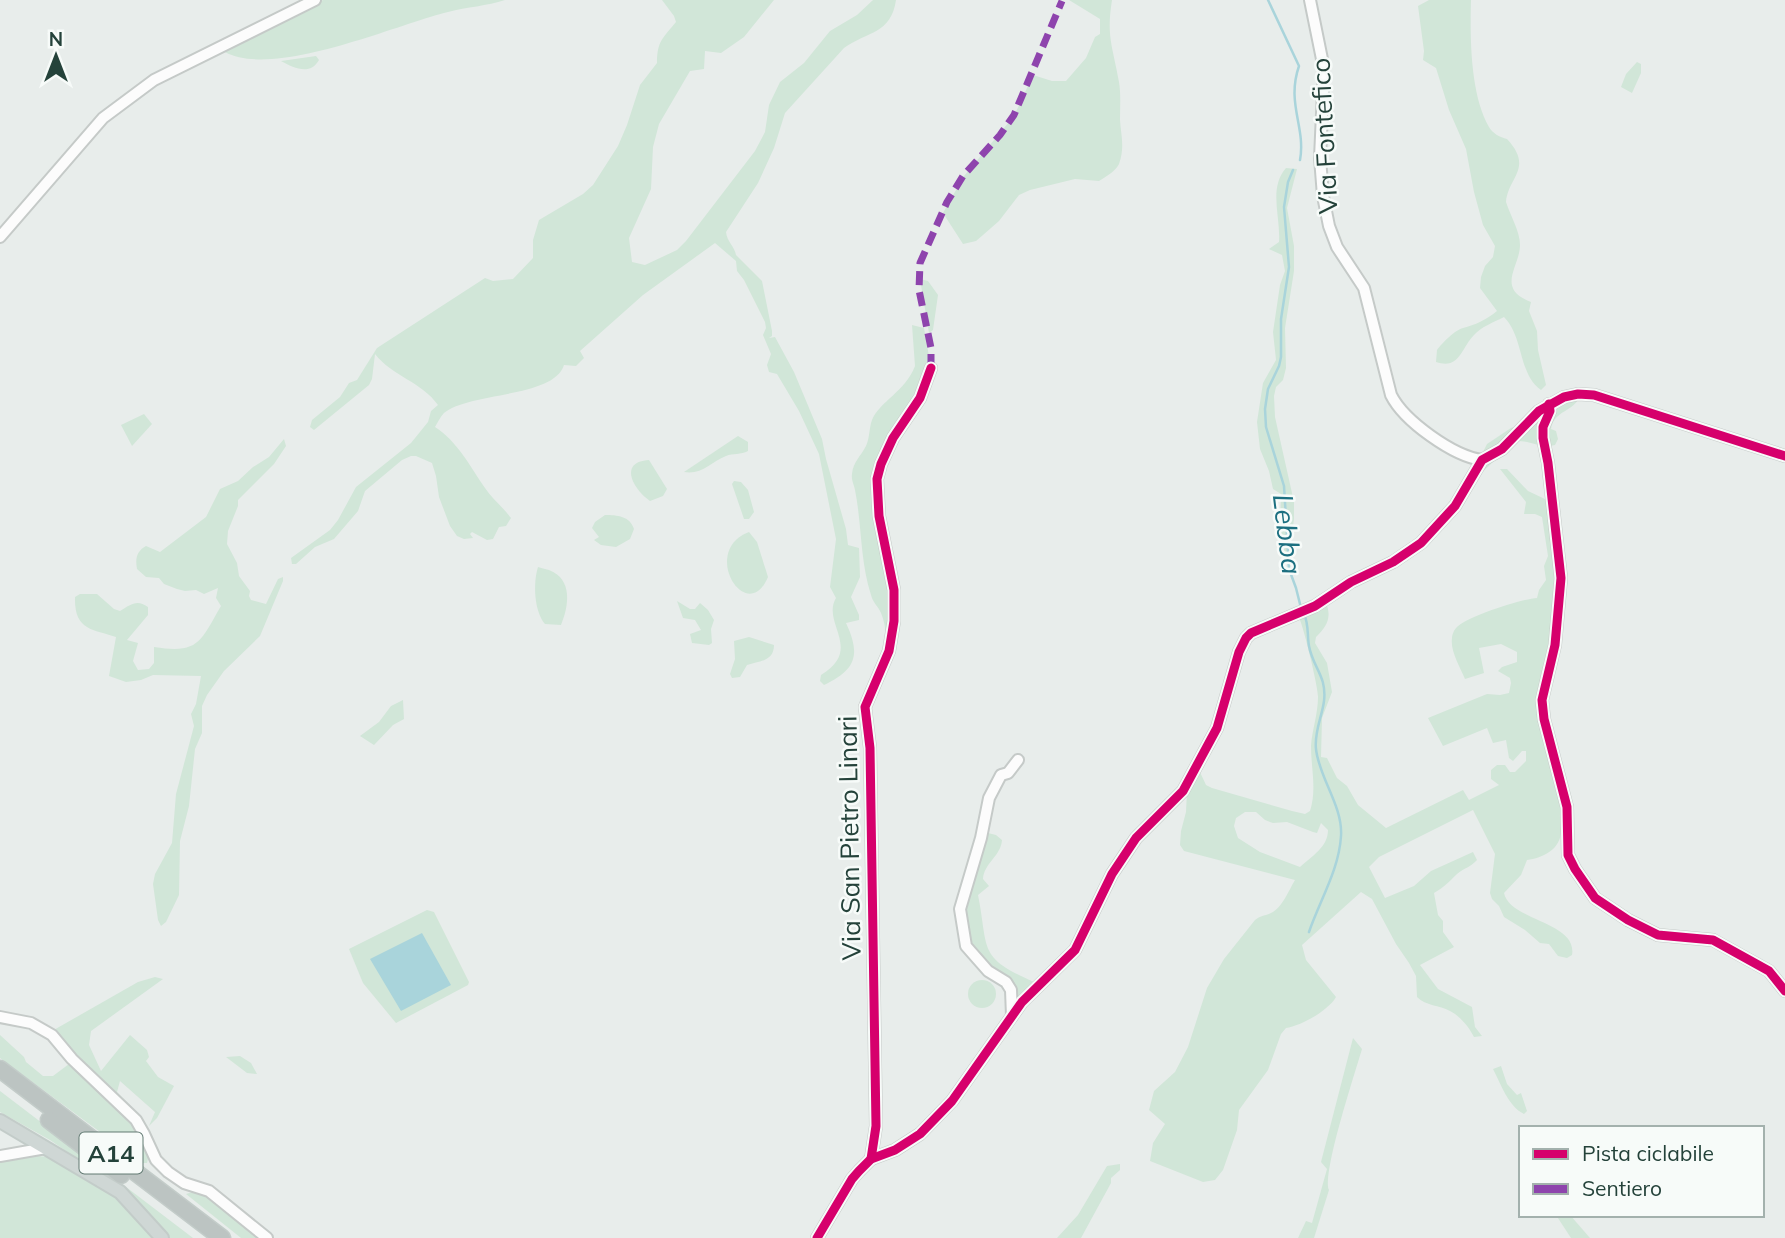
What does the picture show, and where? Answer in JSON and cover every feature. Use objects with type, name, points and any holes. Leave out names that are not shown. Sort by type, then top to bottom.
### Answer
[{"type":"highway","name":"A14","points":[[0,1069],[222,1238]]},
{"type":"highway","name":"A14","points":[[0,1083],[204,1238]]},
{"type":"main road","points":[[0,1121],[120,1192],[162,1238]]},
{"type":"street","points":[[0,237],[103,118],[155,80],[315,0]]},
{"type":"street","name":"Via Fontefico","points":[[1310,0],[1324,69],[1320,158],[1329,226],[1337,247],[1364,288],[1391,395],[1410,421],[1457,452],[1471,459],[1482,460]]},
{"type":"street","name":"Via San Pietro Linari","points":[[871,1159],[876,1113],[870,748],[864,707],[888,650],[894,621],[894,590],[878,516],[877,479],[893,438],[920,398],[931,368]]},
{"type":"street","points":[[817,1238],[852,1179],[871,1159],[895,1150],[933,1121],[972,1076],[1022,1002],[1074,950],[1112,874],[1136,838],[1183,790],[1217,728],[1239,652],[1251,633],[1303,612],[1351,582],[1393,562],[1429,536],[1455,506],[1482,460],[1502,449],[1549,404],[1578,394],[1594,396],[1785,456]]},
{"type":"street","points":[[1549,404],[1550,411],[1543,438],[1561,578],[1555,645],[1542,700],[1544,719],[1567,807],[1568,855],[1595,898],[1628,920],[1658,935],[1713,940],[1769,971],[1785,990]]},
{"type":"street","points":[[1012,1017],[1011,990],[1006,982],[988,971],[966,946],[960,909],[981,838],[989,798],[1001,775],[1008,773],[1018,761]]},
{"type":"street","points":[[0,1017],[32,1023],[52,1035],[72,1059],[135,1120],[156,1160],[168,1172],[184,1183],[209,1191],[267,1238]]},
{"type":"street","points":[[0,1156],[46,1148]]},
{"type":"green space","points":[[323,0],[505,0],[448,12],[303,55],[246,59],[225,52],[224,48]]},
{"type":"green space","points":[[662,0],[774,0],[744,37],[721,53],[705,51],[704,69],[690,71],[659,124],[653,147],[651,189],[629,238],[632,262],[645,265],[677,250],[686,241],[755,151],[765,132],[769,105],[780,82],[804,63],[830,31],[857,15],[873,0],[896,0],[884,26],[844,48],[785,113],[774,148],[758,183],[726,232],[736,255],[762,281],[772,331],[769,338],[775,337],[794,372],[822,439],[848,545],[859,548],[860,577],[851,597],[859,620],[846,623],[853,644],[853,660],[843,673],[824,685],[820,681],[821,675],[833,665],[841,646],[833,617],[836,598],[830,587],[836,539],[819,454],[799,411],[777,374],[769,372],[767,365],[771,354],[763,335],[765,322],[737,271],[736,261],[715,243],[643,295],[580,351],[584,358],[576,366],[564,365],[557,376],[545,383],[456,406],[441,416],[435,427],[457,447],[488,492],[511,518],[506,526],[499,527],[493,539],[487,540],[472,532],[470,534],[473,538],[464,539],[457,536],[450,526],[439,497],[432,463],[411,456],[402,460],[365,491],[358,511],[334,539],[315,547],[296,564],[292,564],[291,558],[330,530],[356,487],[411,443],[428,422],[431,411],[438,405],[424,390],[390,368],[375,354],[369,385],[314,430],[310,427],[312,420],[340,397],[349,383],[357,380],[377,348],[485,278],[493,281],[513,279],[533,258],[533,240],[539,220],[583,194],[593,185],[618,146],[640,85],[657,63],[664,36],[676,22]]},
{"type":"green space","points":[[1069,0],[1112,0],[1110,33],[1120,91],[1122,147],[1119,164],[1099,181],[1075,179],[1019,195],[999,221],[976,241],[963,244],[943,213],[964,176],[1014,116],[1033,75],[1052,81],[1066,81],[1086,58],[1095,37],[1100,34],[1100,19]]},
{"type":"green space","points":[[1429,0],[1471,0],[1471,48],[1478,98],[1491,129],[1507,139],[1519,158],[1506,202],[1520,240],[1512,284],[1520,296],[1531,302],[1529,311],[1537,331],[1538,350],[1546,385],[1541,390],[1528,375],[1515,335],[1504,317],[1477,332],[1455,360],[1444,364],[1436,362],[1437,350],[1445,340],[1460,329],[1480,322],[1497,311],[1480,288],[1481,277],[1485,266],[1493,257],[1495,246],[1483,225],[1466,149],[1449,110],[1436,68],[1423,60],[1418,6]]},
{"type":"green space","points":[[316,56],[319,60],[306,69],[281,61]]},
{"type":"green space","points":[[1637,62],[1641,64],[1641,73],[1632,93],[1621,87],[1626,74]]},
{"type":"green space","points":[[1286,168],[1297,169],[1287,208],[1294,246],[1294,271],[1285,328],[1286,368],[1274,396],[1275,417],[1294,502],[1289,554],[1285,554],[1280,527],[1281,494],[1273,489],[1260,449],[1257,422],[1263,383],[1276,360],[1273,332],[1280,285],[1285,271],[1282,255],[1269,249],[1279,242],[1276,194]]},
{"type":"green space","points":[[920,279],[928,281],[938,295],[933,330],[929,333]]},
{"type":"green space","points":[[912,325],[924,328],[929,371],[876,479],[894,621],[886,634],[882,616],[867,582],[852,476],[854,466],[866,446],[876,413],[905,383],[915,366]]},
{"type":"green space","points":[[1580,396],[1553,423],[1551,429],[1556,431],[1558,439],[1555,445],[1515,441],[1473,481],[1483,462],[1483,452],[1487,444],[1511,428],[1523,424],[1547,406]]},
{"type":"green space","points":[[144,414],[152,424],[132,446],[121,425]]},
{"type":"green space","points":[[738,436],[748,442],[748,451],[726,456],[696,472],[684,472]]},
{"type":"green space","points":[[284,439],[286,446],[274,464],[238,500],[228,531],[227,544],[237,563],[239,576],[250,591],[251,600],[266,604],[278,579],[283,577],[283,581],[260,636],[224,671],[202,706],[202,733],[195,749],[189,806],[180,841],[179,895],[166,922],[161,926],[153,884],[155,874],[172,843],[176,794],[194,726],[191,714],[196,704],[201,676],[153,675],[126,682],[109,676],[116,637],[86,627],[78,616],[75,597],[80,594],[97,594],[120,611],[137,603],[148,607],[148,615],[127,640],[138,643],[133,661],[138,670],[149,669],[154,663],[154,647],[180,649],[196,643],[208,629],[221,606],[216,598],[218,588],[204,594],[196,590],[177,589],[164,584],[159,578],[146,577],[137,569],[137,555],[146,546],[160,552],[206,517],[220,489],[238,481],[269,457]]},
{"type":"green space","points":[[649,460],[667,489],[663,496],[650,501],[638,490],[631,471],[639,462]]},
{"type":"green space","points":[[1500,469],[1507,469],[1528,491],[1547,500],[1551,506],[1558,568],[1551,642],[1543,680],[1562,807],[1561,829],[1555,847],[1545,855],[1527,860],[1521,875],[1504,893],[1518,910],[1565,935],[1571,944],[1572,955],[1567,958],[1558,956],[1549,944],[1540,943],[1504,917],[1490,893],[1495,854],[1473,810],[1379,857],[1369,867],[1385,898],[1414,886],[1431,871],[1473,852],[1477,860],[1434,893],[1438,915],[1443,921],[1443,932],[1454,947],[1420,965],[1438,989],[1472,1007],[1475,1027],[1482,1036],[1474,1037],[1454,1013],[1417,997],[1416,976],[1372,899],[1361,892],[1302,945],[1306,960],[1336,997],[1314,1017],[1286,1028],[1281,1034],[1268,1070],[1239,1110],[1237,1130],[1223,1170],[1215,1180],[1203,1182],[1150,1161],[1153,1143],[1165,1124],[1149,1110],[1154,1091],[1175,1072],[1188,1047],[1207,988],[1224,959],[1255,920],[1279,907],[1295,880],[1184,851],[1180,845],[1187,791],[1199,770],[1206,785],[1212,788],[1292,811],[1305,814],[1310,811],[1313,787],[1311,746],[1318,697],[1299,618],[1326,603],[1329,613],[1327,622],[1316,637],[1315,643],[1327,663],[1332,692],[1322,718],[1321,757],[1327,758],[1337,778],[1347,786],[1358,805],[1386,828],[1463,790],[1469,800],[1499,785],[1491,779],[1491,770],[1497,765],[1505,765],[1510,772],[1515,772],[1526,761],[1526,751],[1522,751],[1513,761],[1509,758],[1506,740],[1493,743],[1487,728],[1443,746],[1428,718],[1487,694],[1509,693],[1510,678],[1498,671],[1517,662],[1517,652],[1501,644],[1479,648],[1484,673],[1465,679],[1454,654],[1452,637],[1456,628],[1471,619],[1507,605],[1537,598],[1546,580],[1544,566],[1548,556],[1542,517],[1524,514],[1526,502]],"holes":[[[1245,812],[1256,812],[1273,823],[1287,822],[1317,833],[1321,823],[1328,830],[1327,836],[1318,851],[1300,867],[1260,852],[1238,838],[1234,826],[1236,818]]]},
{"type":"green space","points":[[734,481],[741,482],[748,490],[754,512],[749,519],[744,519],[732,484]]},
{"type":"green space","points":[[605,515],[618,516],[629,521],[634,529],[630,539],[616,547],[601,545],[594,540],[599,537],[592,528],[595,522]]},
{"type":"green space","points":[[749,532],[757,542],[768,577],[759,590],[749,594],[740,590],[732,580],[728,568],[728,554],[735,541]]},
{"type":"green space","points":[[538,567],[557,574],[565,586],[567,602],[561,625],[545,624],[541,618],[535,589]]},
{"type":"green space","points":[[677,601],[690,609],[695,609],[700,603],[708,610],[714,620],[711,629],[712,643],[692,643],[690,634],[701,630],[695,620],[683,618]]},
{"type":"green space","points":[[749,637],[774,645],[772,654],[765,660],[747,665],[740,677],[732,678],[730,674],[735,659],[734,641]]},
{"type":"green space","points":[[403,700],[404,719],[393,725],[374,745],[360,736],[379,722],[391,706]]},
{"type":"green space","points":[[984,832],[996,835],[1002,840],[999,851],[984,873],[983,879],[989,886],[978,895],[989,950],[1003,966],[1034,982],[1015,1002],[994,972],[968,945],[964,908]]},
{"type":"green space","points":[[427,910],[434,912],[469,982],[468,985],[396,1023],[363,983],[349,949]]},
{"type":"green space","points":[[155,977],[163,979],[91,1031],[89,1045],[101,1071],[130,1035],[147,1050],[149,1057],[146,1061],[158,1077],[174,1086],[157,1118],[149,1126],[155,1112],[120,1081],[117,1092],[141,1117],[142,1123],[52,1031],[138,982]]},
{"type":"green space","points":[[982,980],[992,984],[996,994],[992,1004],[982,1008],[972,1004],[968,994],[972,984]]},
{"type":"green space","points":[[0,1035],[43,1076],[53,1076],[73,1061],[133,1124],[148,1152],[147,1163],[142,1163],[0,1058]]},
{"type":"green space","points":[[1353,1038],[1362,1049],[1330,1164],[1329,1190],[1314,1238],[1298,1238],[1306,1221],[1312,1223],[1327,1169],[1321,1162]]},
{"type":"green space","points":[[240,1056],[251,1063],[257,1074],[247,1073],[226,1057]]},
{"type":"green space","points":[[1501,1066],[1507,1084],[1517,1095],[1521,1093],[1527,1111],[1524,1114],[1509,1100],[1502,1088],[1493,1069]]},
{"type":"green space","points":[[0,1091],[193,1238],[166,1238],[142,1205],[123,1190],[50,1140],[0,1112]]},
{"type":"green space","points":[[30,1155],[56,1158],[103,1188],[125,1204],[156,1238],[0,1238],[0,1160]]},
{"type":"green space","points":[[1120,1164],[1120,1170],[1111,1178],[1111,1183],[1081,1238],[1057,1238],[1078,1215],[1107,1166]]},
{"type":"green space","points":[[199,1190],[264,1238],[241,1238],[186,1194]]},
{"type":"green space","points":[[1557,1217],[1572,1217],[1590,1238],[1571,1238]]},
{"type":"water","points":[[422,933],[451,985],[401,1011],[370,959]]},
{"type":"waterway","name":"Lebba","points":[[1268,0],[1299,66],[1295,104],[1301,137],[1300,160]]},
{"type":"waterway","name":"Lebba","points":[[1293,170],[1284,207],[1289,267],[1281,319],[1281,357],[1268,389],[1265,409],[1266,427],[1284,486],[1289,569],[1301,608]]},
{"type":"waterway","name":"Lebba","points":[[1304,614],[1311,654],[1322,678],[1324,692],[1316,749],[1321,771],[1341,825],[1340,849],[1333,873],[1309,932]]},
{"type":"marked path","points":[[931,368],[931,348],[919,290],[920,263],[947,202],[963,176],[1014,115],[1062,1]]},
{"type":"cycle path","points":[[871,1159],[876,1126],[870,748],[865,707],[889,651],[894,621],[894,590],[879,516],[877,479],[893,438],[920,398],[931,368]]},
{"type":"cycle path","points":[[817,1238],[859,1171],[871,1159],[895,1150],[920,1134],[952,1101],[1022,1002],[1075,950],[1112,874],[1136,838],[1183,791],[1217,728],[1239,652],[1251,633],[1315,606],[1351,582],[1393,562],[1421,543],[1455,506],[1482,460],[1502,449],[1539,411],[1564,397],[1594,395],[1785,456]]},
{"type":"cycle path","points":[[1549,404],[1550,411],[1543,427],[1543,438],[1561,578],[1555,645],[1542,700],[1544,719],[1567,807],[1568,855],[1595,898],[1628,920],[1658,935],[1713,940],[1769,971],[1785,991]]}]
